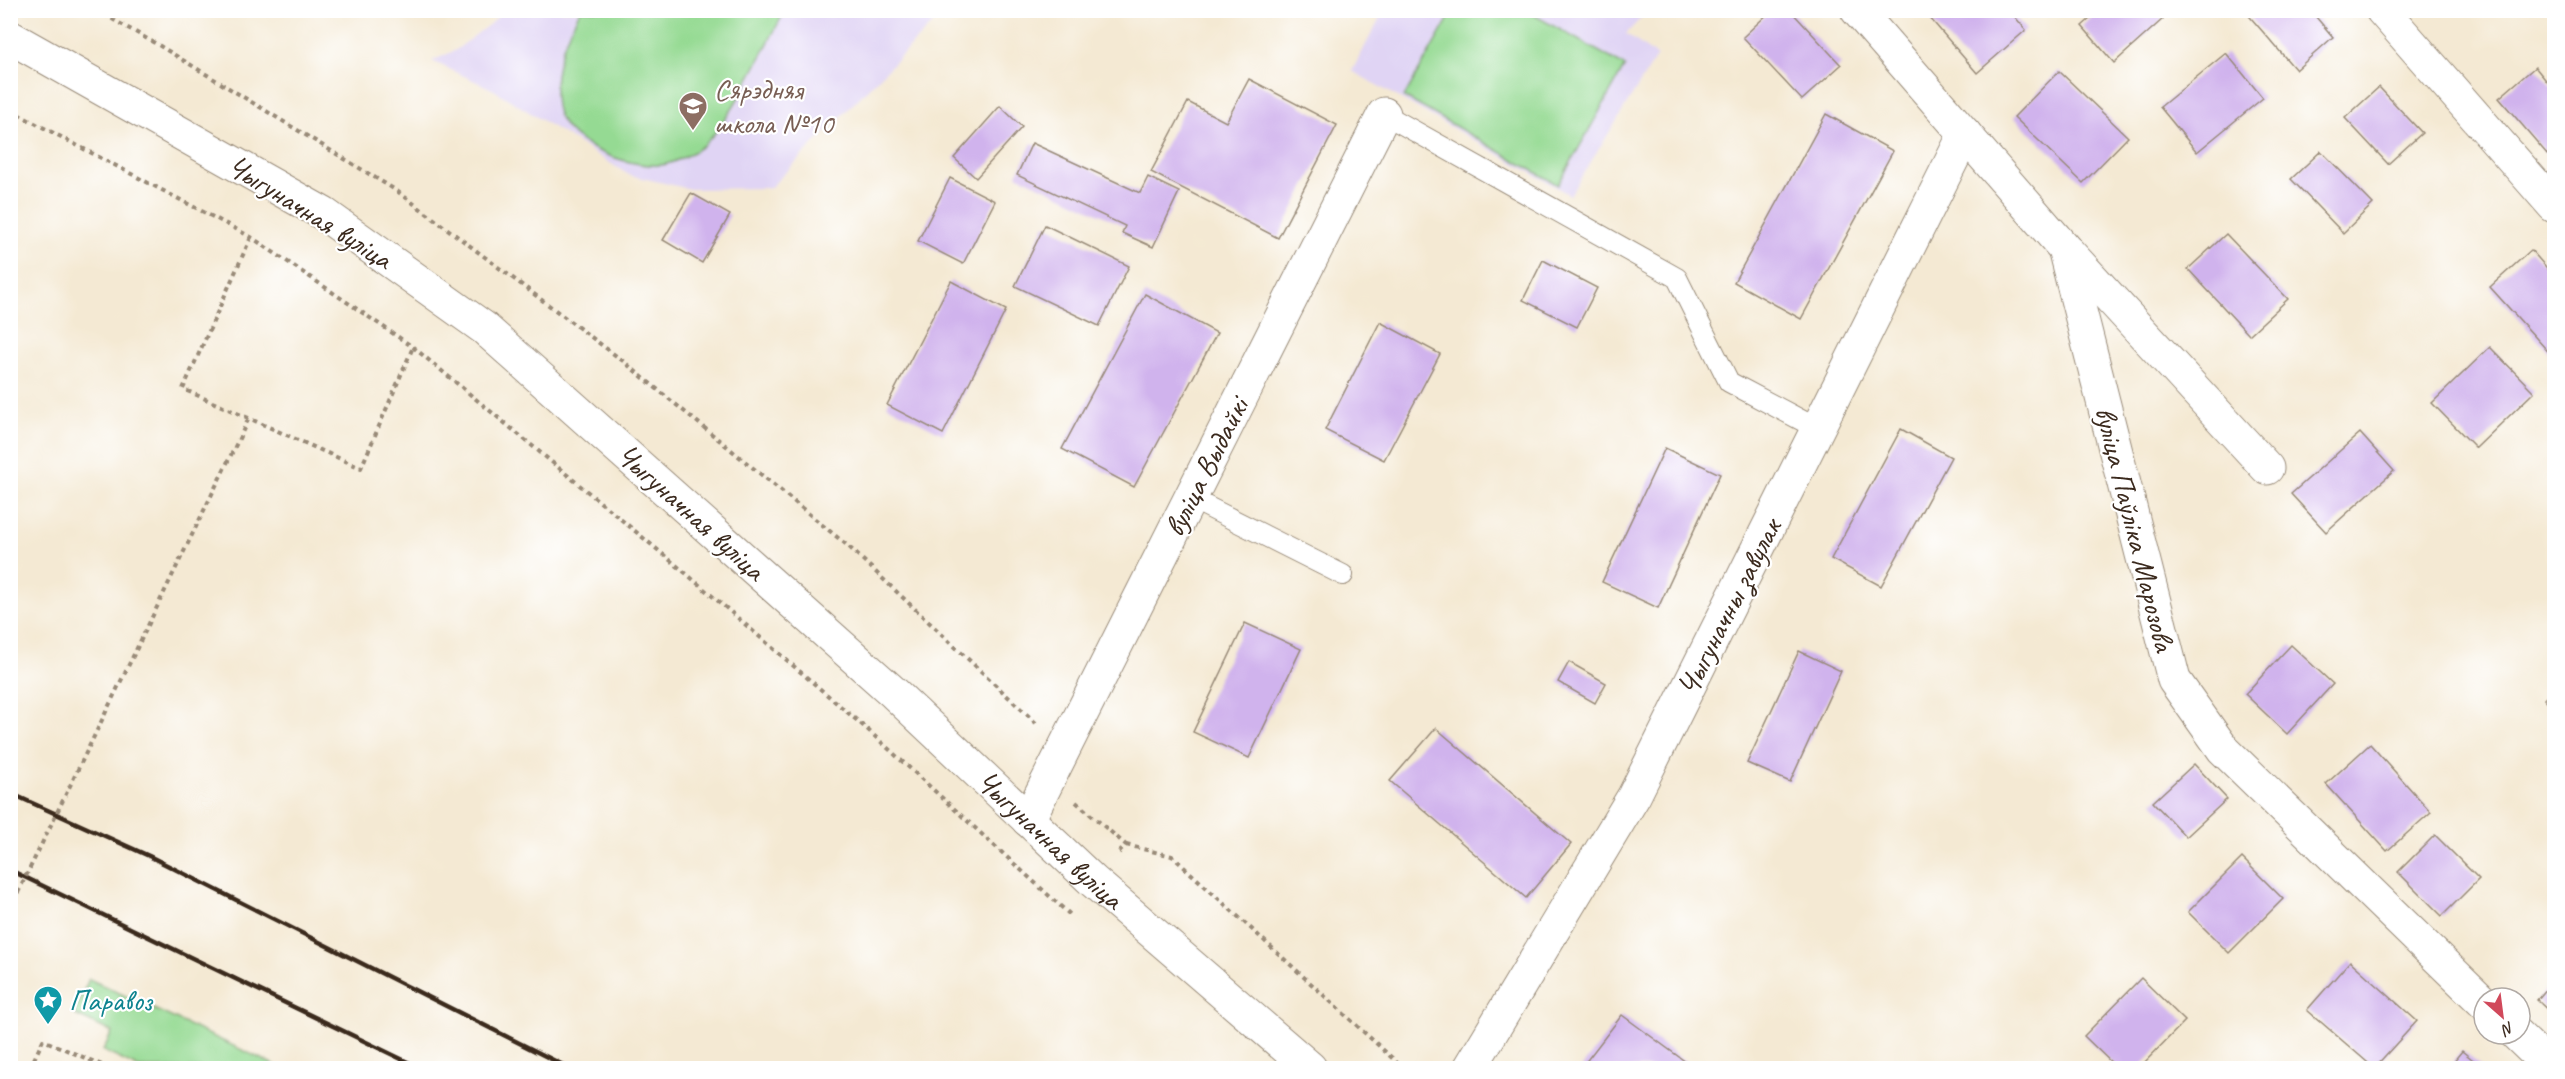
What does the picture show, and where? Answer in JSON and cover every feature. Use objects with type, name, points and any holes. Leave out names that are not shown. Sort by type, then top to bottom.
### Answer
[{"type":"street","name":"вуліца Паўліка Марозова","points":[[1857,10],[2064,248],[2174,680],[2223,749],[2472,991]]},
{"type":"street","points":[[2382,10],[2554,206]]},
{"type":"street","name":"Чыгуначная вуліца","points":[[10,36],[324,213],[484,328],[894,693],[1093,881],[1310,1068]]},
{"type":"street","name":"вуліца Выдайкі","points":[[1028,820],[1384,114]]},
{"type":"street","name":"Чыгуначны завулак","points":[[1470,1068],[1634,796],[1965,134]]},
{"type":"street","points":[[2064,248],[2267,468]]},
{"type":"street","points":[[2528,1046],[2551,1068]]},
{"type":"lane","points":[[1384,114],[1677,278],[1729,381],[1818,429]]},
{"type":"lane","points":[[1190,498],[1343,575]]},
{"type":"path","points":[[96,10],[160,46],[397,191],[623,361],[848,546],[1063,748]]},
{"type":"path","points":[[10,110],[251,237],[413,347],[682,570],[867,730],[1068,914],[1093,881],[1126,845]]},
{"type":"path","points":[[251,237],[183,389],[248,420],[361,468],[413,347]]},
{"type":"path","points":[[10,909],[248,420]]},
{"type":"path","points":[[1048,778],[1126,845],[1172,856],[1403,1068]]},
{"type":"path","points":[[30,1068],[44,1040],[109,1068]]},
{"type":"path","points":[[10,1067],[34,1060],[53,1068]]},
{"type":"shaded area","points":[[1384,10],[1648,11],[1626,34],[1657,56],[1570,195],[1352,71]]},
{"type":"shaded area","name":"Сярэдняя школа №10","points":[[501,11],[945,11],[770,188],[690,189],[629,175],[494,90],[432,61],[456,50],[495,20]]},
{"type":"green space","points":[[580,10],[785,11],[734,106],[710,139],[685,157],[660,165],[646,165],[614,157],[582,142],[561,119],[556,106],[557,68],[564,45]]},
{"type":"green space","points":[[1453,11],[1527,11],[1625,66],[1558,185],[1404,97]]},
{"type":"green space","points":[[89,979],[281,1068],[139,1068],[103,1051],[112,1032],[73,1014]]},
{"type":"building","points":[[1772,10],[1790,10],[1841,65],[1802,100],[1743,37]]},
{"type":"building","points":[[1923,10],[2009,10],[2026,30],[1977,73]]},
{"type":"building","points":[[2100,10],[2156,10],[2163,19],[2114,63],[2082,26]]},
{"type":"building","points":[[2244,10],[2310,10],[2333,37],[2296,70]]},
{"type":"building","points":[[2226,53],[2263,98],[2197,152],[2160,107]]},
{"type":"building","points":[[2535,67],[2554,90],[2554,162],[2499,98]]},
{"type":"building","points":[[2059,71],[2128,137],[2083,183],[2014,117]]},
{"type":"building","points":[[1249,79],[1337,125],[1278,238],[1151,172],[1188,102],[1226,122]]},
{"type":"building","points":[[2379,87],[2422,133],[2388,164],[2345,118]]},
{"type":"building","points":[[1000,106],[1022,127],[976,178],[954,158]]},
{"type":"building","points":[[1826,114],[1893,151],[1801,319],[1734,282]]},
{"type":"building","points":[[1032,143],[1140,193],[1148,177],[1179,192],[1153,247],[1122,233],[1125,226],[1017,175]]},
{"type":"building","points":[[2321,151],[2373,204],[2343,233],[2291,179]]},
{"type":"building","points":[[950,178],[995,201],[963,264],[918,241]]},
{"type":"building","points":[[691,193],[730,215],[702,263],[663,240]]},
{"type":"building","points":[[1045,225],[1129,266],[1099,326],[1015,286]]},
{"type":"building","points":[[2226,234],[2288,299],[2249,335],[2188,269]]},
{"type":"building","points":[[2531,250],[2554,276],[2554,358],[2490,287]]},
{"type":"building","points":[[1543,260],[1597,288],[1577,327],[1523,300]]},
{"type":"building","points":[[951,281],[1006,310],[943,434],[887,405]]},
{"type":"building","points":[[1145,294],[1217,333],[1134,487],[1062,449]]},
{"type":"building","points":[[1380,322],[1440,354],[1384,460],[1325,430]]},
{"type":"building","points":[[2490,347],[2534,392],[2476,448],[2432,403]]},
{"type":"building","points":[[1901,429],[1951,457],[1881,586],[1831,559]]},
{"type":"building","points":[[2360,433],[2394,471],[2326,532],[2291,494]]},
{"type":"building","points":[[1665,448],[1720,474],[1658,608],[1602,582]]},
{"type":"building","points":[[1245,623],[1301,649],[1249,758],[1193,732]]},
{"type":"building","points":[[2291,645],[2333,684],[2287,734],[2245,694]]},
{"type":"building","points":[[1799,651],[1841,671],[1790,782],[1747,763]]},
{"type":"building","points":[[1569,662],[1606,683],[1595,703],[1558,682]]},
{"type":"building","points":[[2554,689],[2554,710],[2544,699]]},
{"type":"building","points":[[1436,728],[1571,844],[1526,898],[1390,781]]},
{"type":"building","points":[[2370,744],[2431,812],[2387,851],[2326,784]]},
{"type":"building","points":[[2194,764],[2227,799],[2186,837],[2153,802]]},
{"type":"building","points":[[2435,835],[2479,879],[2442,916],[2398,872]]},
{"type":"building","points":[[2242,858],[2283,899],[2229,953],[2188,912]]},
{"type":"building","points":[[2350,961],[2417,1021],[2374,1068],[2307,1010]]},
{"type":"building","points":[[2141,978],[2185,1021],[2139,1068],[2117,1068],[2084,1036]]},
{"type":"building","points":[[2554,980],[2554,1016],[2537,1000]]},
{"type":"building","points":[[1622,1015],[1694,1068],[1581,1068]]},
{"type":"building","points":[[2462,1051],[2483,1068],[2448,1068]]},
{"type":"railway","points":[[10,793],[149,856],[569,1068]]},
{"type":"railway","points":[[10,870],[420,1068]]},
{"type":"place","name":"Сярэдняя школа №10","points":[[693,132]]},
{"type":"place","name":"Паравоз","points":[[48,1026]]}]
